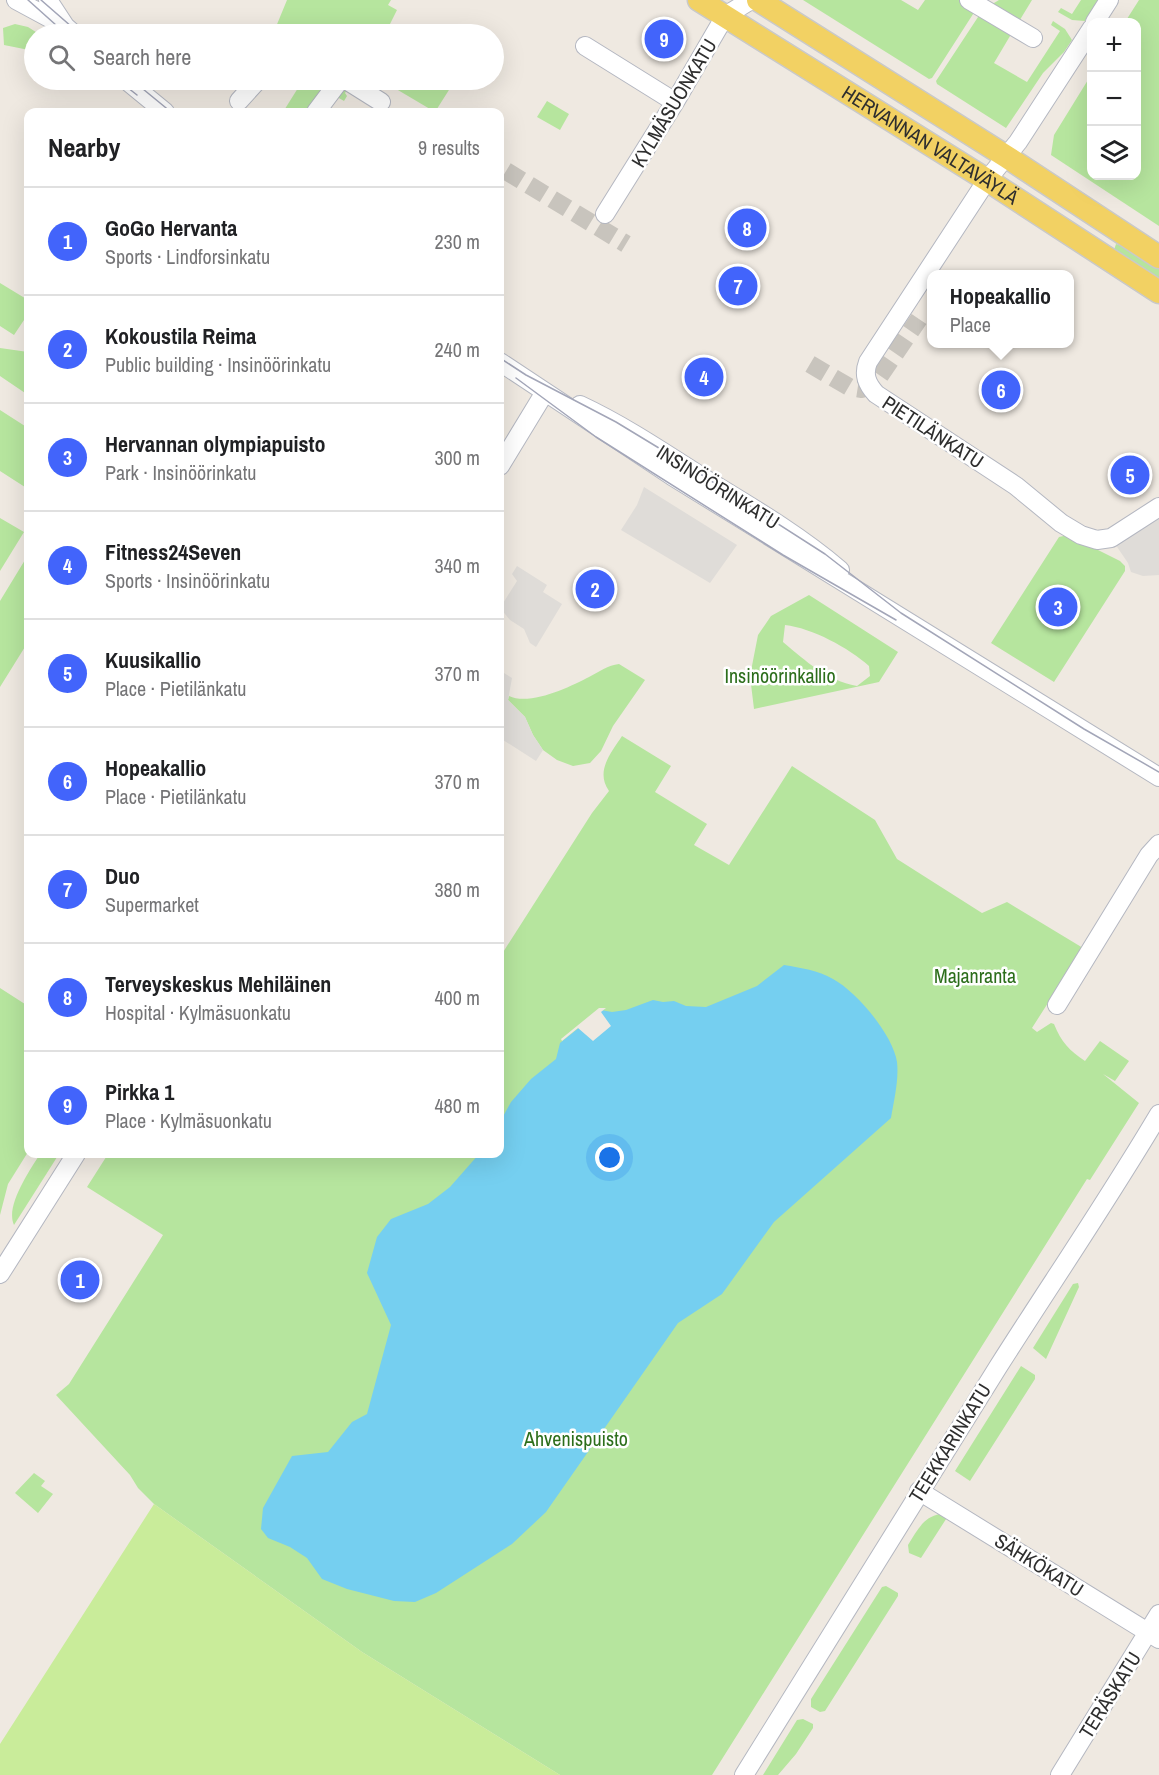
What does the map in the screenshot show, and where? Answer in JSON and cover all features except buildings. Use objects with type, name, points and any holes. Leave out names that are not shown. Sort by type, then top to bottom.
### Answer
[{"type":"main road","name":"HERVANNAN VALTAVÄYLÄ","points":[[699,0],[987,180],[1159,292]]},
{"type":"main road","name":"HERVANNAN VALTAVÄYLÄ","points":[[758,0],[1007,157],[1159,257]]},
{"type":"street","points":[[16,0],[58,24]]},
{"type":"street","points":[[48,0],[65,24]]},
{"type":"street","name":"KYLMÄSUONKATU","points":[[605,214],[675,102],[725,16],[751,0]]},
{"type":"street","points":[[969,0],[1033,39]]},
{"type":"street","points":[[1098,18],[1109,0]]},
{"type":"street","name":"PIETILÄNKATU","points":[[928,270],[987,180],[1007,157],[1087,36]]},
{"type":"street","points":[[588,52],[675,102]]},
{"type":"street","points":[[138,90],[160,108]]},
{"type":"street","points":[[239,101],[249,90]]},
{"type":"street","points":[[319,108],[332,90]]},
{"type":"street","points":[[362,90],[381,102]]},
{"type":"street","name":"PIETILÄNKATU","points":[[927,272],[868,362],[866,377],[870,388],[1016,486],[1061,523],[1081,536],[1097,540],[1111,538],[1157,506]]},
{"type":"street","name":"INSINÖÖRINKATU","points":[[504,365],[653,464],[1159,777]]},
{"type":"street","points":[[504,459],[545,392]]},
{"type":"street","points":[[1057,1005],[1149,855],[1159,844]]},
{"type":"street","name":"TEEKKARINKATU","points":[[744,1775],[919,1491],[937,1467],[992,1377],[1079,1244],[1159,1114]]},
{"type":"street","points":[[0,1274],[73,1158]]},
{"type":"street","name":"SÄHKÖKATU","points":[[919,1491],[1154,1635]]},
{"type":"street","name":"TERÄSKATU","points":[[1060,1775],[1154,1635],[1159,1614]]},
{"type":"green space","points":[[287,0],[391,0],[388,5],[397,10],[390,24],[277,24]]},
{"type":"green space","points":[[803,0],[901,0],[918,10],[925,0],[961,0],[975,11],[932,78],[929,79]]},
{"type":"green space","points":[[999,0],[1032,0],[1018,23],[989,6]]},
{"type":"green space","points":[[1081,0],[1098,0],[1085,21],[1072,20],[1058,12],[1061,8],[1072,14]]},
{"type":"green space","points":[[1139,0],[1159,0],[1159,226],[1089,180],[1141,180],[1141,18],[1128,18]]},
{"type":"green space","points":[[980,14],[1013,31],[994,63],[1027,82],[1060,31],[1051,25],[1053,21],[1065,29],[1072,40],[1064,52],[1043,73],[1006,128],[937,84],[936,81]]},
{"type":"green space","points":[[15,24],[24,26],[24,49],[4,45],[3,28]]},
{"type":"green space","points":[[1087,81],[1087,179],[1051,155],[1054,135]]},
{"type":"green space","points":[[297,90],[347,90],[344,101],[332,94],[323,108],[286,108]]},
{"type":"green space","points":[[398,90],[449,90],[438,108],[428,108]]},
{"type":"green space","points":[[547,101],[569,114],[560,130],[537,117]]},
{"type":"green space","points":[[1116,244],[1135,251],[1159,265],[1159,282],[1114,250]]},
{"type":"green space","points":[[0,283],[24,298],[24,320],[14,335],[0,326]]},
{"type":"green space","points":[[0,348],[24,351],[24,392],[0,376]]},
{"type":"green space","points":[[0,410],[24,425],[24,486],[0,471]]},
{"type":"green space","points":[[0,518],[24,532],[0,571]]},
{"type":"green space","points":[[1068,535],[1120,561],[1125,566],[1125,571],[1054,682],[991,643],[1059,537]]},
{"type":"green space","points":[[24,562],[24,648],[0,687],[0,601]]},
{"type":"green space","name":"Insinöörinkallio","points":[[809,595],[898,652],[879,682],[754,709],[750,676],[758,635],[771,616]],"holes":[[[785,625],[830,640],[851,652],[869,666],[870,676],[857,686],[826,675],[783,642]]]},
{"type":"green space","points":[[619,664],[645,680],[613,726],[601,751],[590,763],[573,766],[557,760],[543,750],[525,717],[508,700],[509,696],[528,699],[550,694],[607,667]]},
{"type":"green space","name":"Ahvenispuisto","points":[[622,736],[671,766],[655,792],[707,824],[694,845],[729,865],[792,766],[875,820],[897,859],[982,913],[1007,902],[1083,948],[1032,1028],[1037,1032],[1051,1023],[1054,1024],[1066,1045],[1085,1061],[1100,1041],[1129,1061],[1115,1081],[1103,1074],[1139,1103],[1090,1180],[1087,1179],[712,1775],[560,1775],[362,1652],[154,1504],[56,1395],[69,1384],[163,1235],[87,1187],[105,1158],[504,1158],[504,951],[592,813],[609,791],[605,784],[604,769],[609,756]]},
{"type":"green space","points":[[0,988],[24,1003],[24,1158],[8,1184],[0,1215]]},
{"type":"green space","points":[[38,1158],[56,1158],[14,1225],[13,1208],[25,1178]]},
{"type":"green space","points":[[1078,1283],[1079,1287],[1046,1359],[1033,1348],[1073,1284]]},
{"type":"green space","points":[[1021,1366],[1035,1375],[1035,1379],[970,1481],[955,1471]]},
{"type":"green space","points":[[34,1473],[45,1481],[41,1486],[53,1494],[38,1513],[15,1493]]},
{"type":"green space","points":[[154,1504],[362,1652],[560,1775],[0,1775],[0,1744]]},
{"type":"green space","points":[[940,1514],[948,1516],[921,1558],[909,1553],[908,1545],[921,1525],[929,1518]]},
{"type":"green space","points":[[886,1586],[898,1593],[898,1596],[825,1711],[820,1712],[811,1707],[811,1699],[882,1587]]},
{"type":"green space","points":[[803,1719],[813,1724],[813,1728],[796,1754],[778,1775],[763,1775],[797,1720]]},
{"type":"shaded area","points":[[644,487],[737,545],[710,583],[621,530],[637,505]]},
{"type":"shaded area","points":[[1159,510],[1159,575],[1143,576],[1131,572],[1128,563],[1111,538]]},
{"type":"shaded area","points":[[517,566],[547,585],[543,592],[562,604],[536,647],[530,643],[524,629],[510,620],[504,613],[504,602],[517,581],[512,574]]},
{"type":"shaded area","points":[[504,673],[512,678],[508,700],[525,717],[543,750],[536,761],[504,741]]},
{"type":"water","points":[[784,965],[815,971],[827,976],[853,994],[873,1015],[894,1051],[897,1062],[897,1083],[891,1118],[774,1222],[722,1294],[678,1323],[546,1512],[512,1544],[436,1593],[415,1602],[394,1601],[347,1589],[322,1579],[307,1558],[290,1547],[268,1538],[261,1529],[263,1508],[292,1456],[328,1452],[352,1422],[367,1414],[391,1325],[367,1273],[377,1237],[391,1219],[428,1204],[450,1187],[475,1158],[504,1158],[504,1115],[511,1102],[531,1079],[556,1059],[560,1043],[601,1010],[612,1012],[626,1010],[653,1000],[706,1007],[757,986]]},
{"type":"pier","points":[[599,1008],[606,1008],[601,1012],[611,1026],[593,1041],[578,1028],[562,1041],[561,1039]]},
{"type":"tunnel","points":[[506,171],[626,244]]},
{"type":"tunnel","points":[[810,364],[849,387],[862,389],[879,377],[919,319]]},
{"type":"tram line","points":[[28,0],[55,24]]},
{"type":"tram line","points":[[41,0],[69,24]]},
{"type":"tram line","points":[[131,90],[137,95]]},
{"type":"tram line","points":[[144,90],[166,108]]},
{"type":"tram line","points":[[504,361],[526,375],[616,422],[677,459],[825,554],[901,613],[1084,729],[1159,772]]},
{"type":"tram line","points":[[516,378],[596,437],[783,555],[896,620]]},
{"type":"place","name":"Pirkka 1","points":[[664,39]]},
{"type":"place","name":"Terveyskeskus Mehiläinen","points":[[747,228]]},
{"type":"place","name":"Duo","points":[[738,286]]},
{"type":"place","name":"Fitness24Seven","points":[[704,377]]},
{"type":"place","name":"Hopeakallio","points":[[1001,390]]},
{"type":"place","name":"Kuusikallio","points":[[1130,475]]},
{"type":"place","name":"Kokoustila Reima","points":[[595,589]]},
{"type":"place","name":"Hervannan olympiapuisto","points":[[1058,607]]},
{"type":"place","name":"GoGo Hervanta","points":[[80,1280]]},
{"type":"park label","name":"Majanranta","points":[[975,976]]}]
